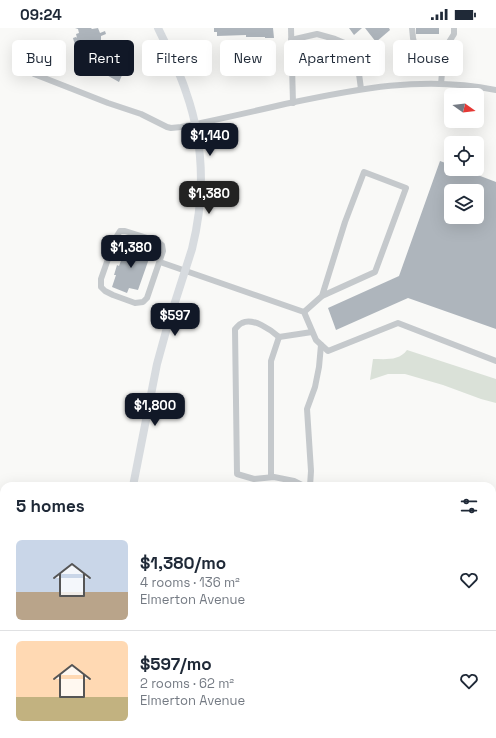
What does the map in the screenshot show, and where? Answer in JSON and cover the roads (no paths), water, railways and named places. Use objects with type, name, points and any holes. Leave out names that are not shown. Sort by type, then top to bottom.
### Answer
[{"type":"main road","points":[[134,482],[157,364],[195,236],[200,199],[200,157],[195,124],[183,82],[158,28]]},
{"type":"street","points":[[291,28],[291,40],[317,31],[347,44],[354,54],[361,89]]},
{"type":"street","points":[[412,28],[413,40]]},
{"type":"street","points":[[450,40],[454,34],[454,28]]},
{"type":"street","points":[[39,76],[108,103],[141,114],[171,128],[361,89],[412,84],[441,84],[463,85],[496,90]]},
{"type":"street","points":[[292,76],[292,103]]},
{"type":"street","points":[[441,84],[442,76]]},
{"type":"street","points":[[304,312],[322,296],[375,272],[406,188],[364,172],[345,222],[322,296]]},
{"type":"street","points":[[126,230],[157,241],[162,245],[163,251],[160,262],[147,298],[143,302],[135,303],[113,295],[105,291],[102,287],[100,278],[115,239],[120,231],[126,230]]},
{"type":"street","points":[[160,262],[304,312],[316,340],[328,351],[398,323],[496,361]]},
{"type":"street","points":[[296,482],[274,477],[254,479],[236,474],[235,329],[242,322],[248,321],[269,329],[279,337],[312,332]]},
{"type":"street","points":[[271,477],[271,361],[279,337]]},
{"type":"street","points":[[310,482],[308,409],[315,387],[321,345]]}]
